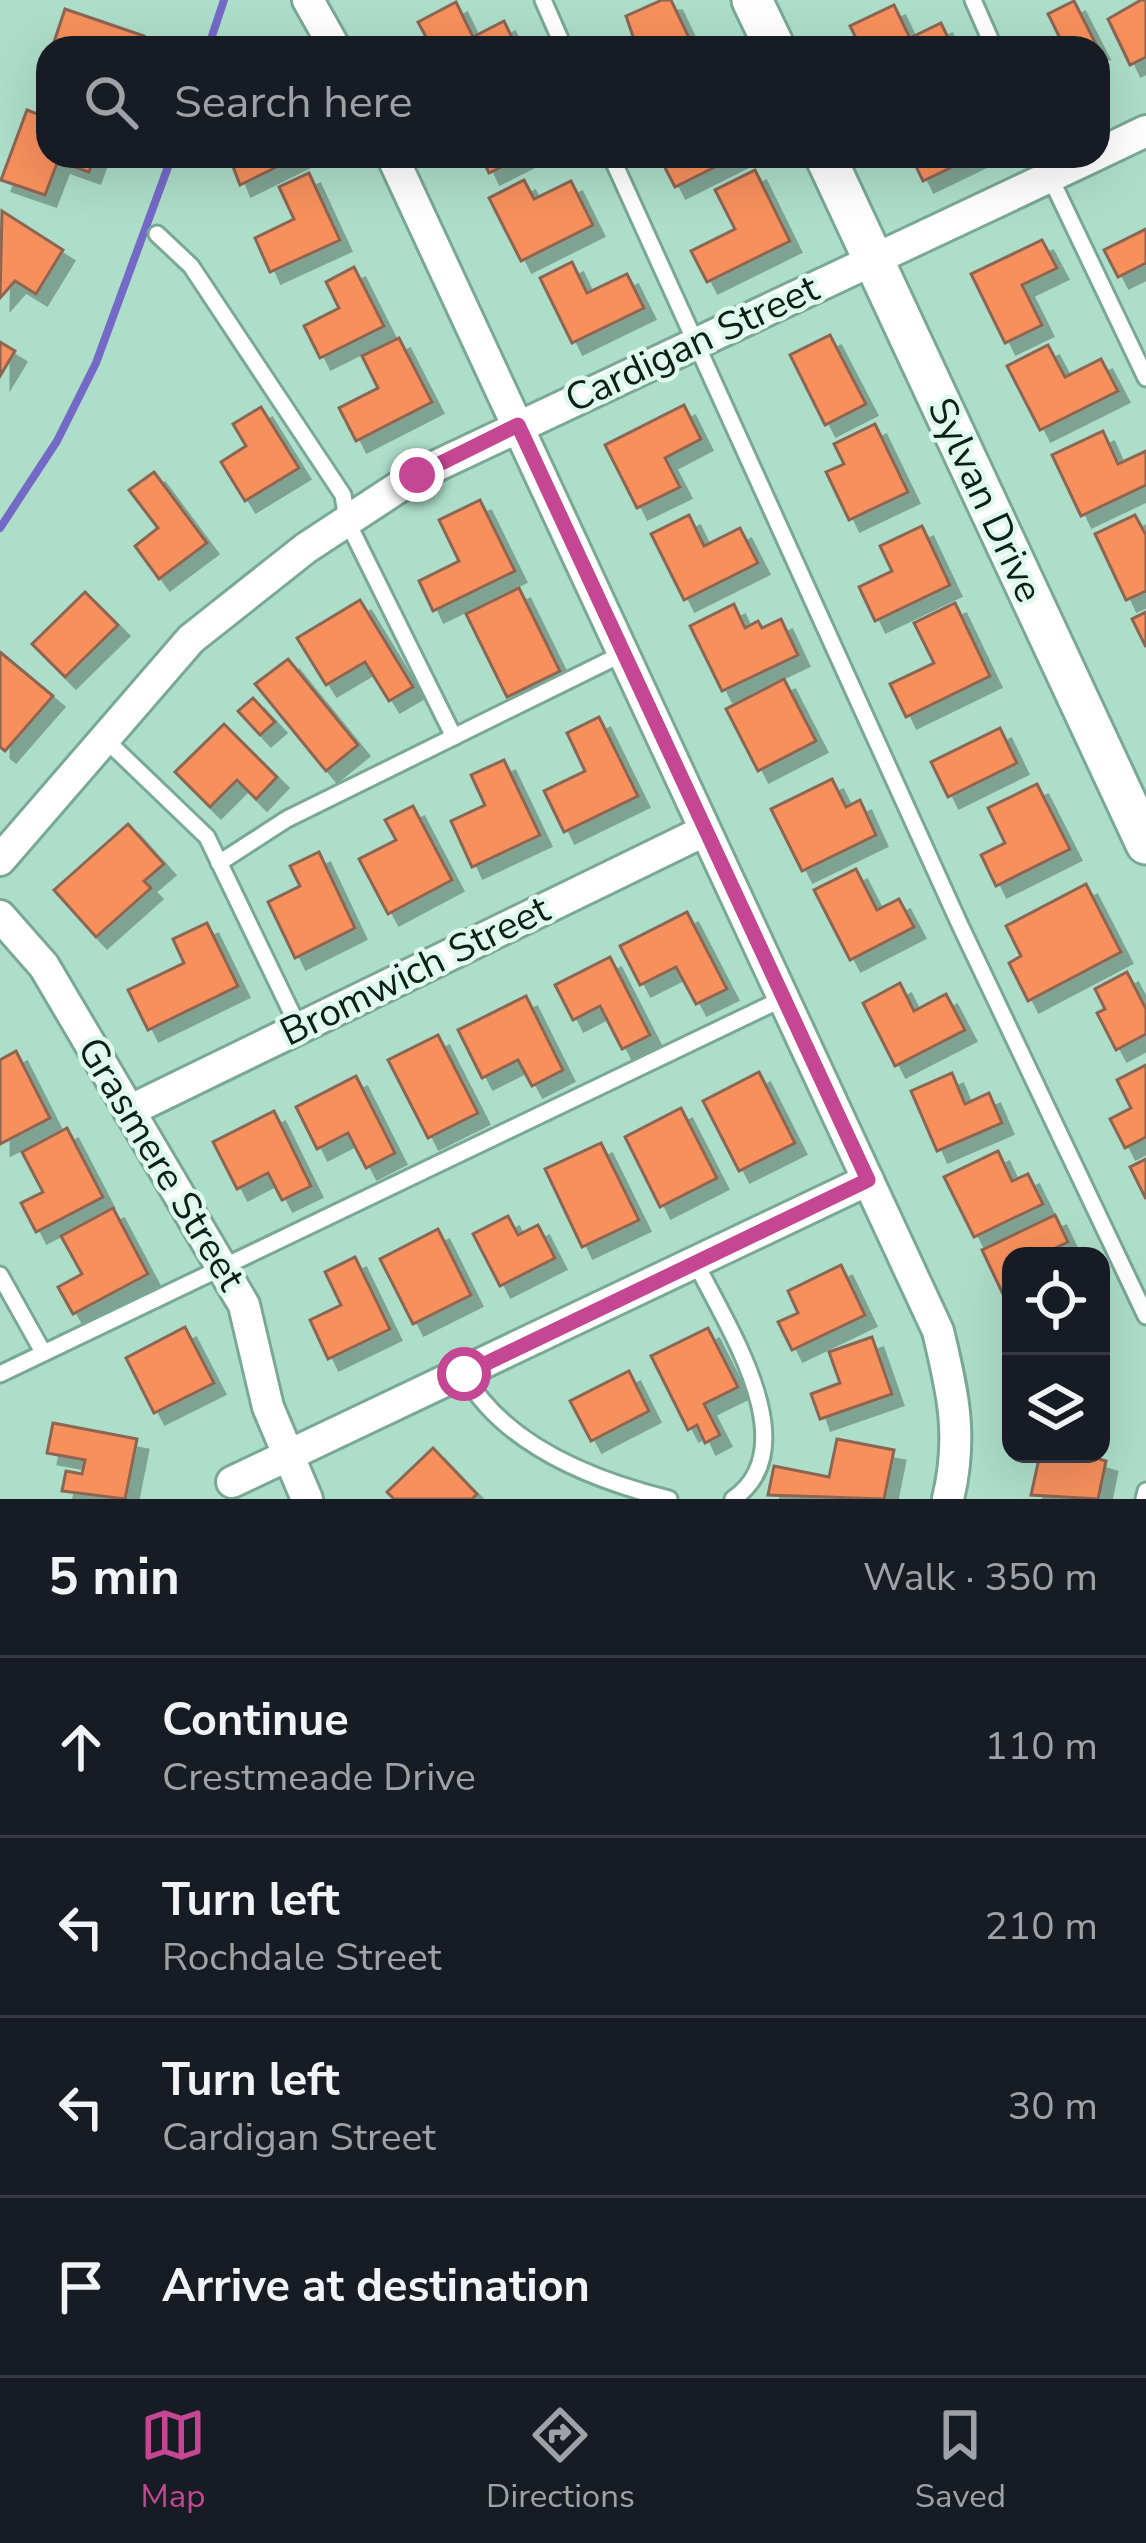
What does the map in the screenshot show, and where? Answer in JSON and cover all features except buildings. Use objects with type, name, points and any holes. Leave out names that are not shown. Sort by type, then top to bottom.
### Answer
[{"type":"street","points":[[308,0],[328,36]]},
{"type":"street","points":[[752,0],[769,36]]},
{"type":"street","name":"Cardigan Street","points":[[1110,148],[1146,131]]},
{"type":"street","points":[[398,168],[702,832],[938,1331],[959,1452],[948,1499]]},
{"type":"street","name":"Sylvan Drive","points":[[831,168],[1145,839]]},
{"type":"street","name":"Cardigan Street","points":[[0,860],[191,639],[347,521],[417,475],[874,260],[1041,168]]},
{"type":"street","name":"Bromwich Street","points":[[129,1111],[702,832]]},
{"type":"street","name":"Grasmere Street","points":[[0,916],[44,966],[244,1305],[268,1407],[307,1499]]},
{"type":"street","points":[[232,1482],[868,1180]]},
{"type":"lane","points":[[543,0],[559,36]]},
{"type":"lane","points":[[973,0],[989,36]]},
{"type":"lane","points":[[616,168],[693,344],[1146,1316]]},
{"type":"lane","points":[[1046,168],[1146,378]]},
{"type":"lane","points":[[157,235],[191,266],[343,496],[347,521],[454,737]]},
{"type":"lane","points":[[219,863],[287,819],[622,654]]},
{"type":"lane","points":[[105,739],[207,836],[298,1028]]},
{"type":"lane","points":[[0,1374],[782,999]]},
{"type":"lane","points":[[696,1263],[764,1406],[765,1435],[753,1475],[733,1499]]},
{"type":"lane","points":[[0,1275],[43,1352]]},
{"type":"lane","points":[[464,1374],[495,1419],[517,1437],[669,1499]]},
{"type":"waterway","points":[[212,36],[224,0]]},
{"type":"waterway","points":[[0,528],[57,441],[96,363],[168,168]]},
{"type":"route","points":[[417,475],[518,425],[702,832],[868,1180],[464,1374]]}]
